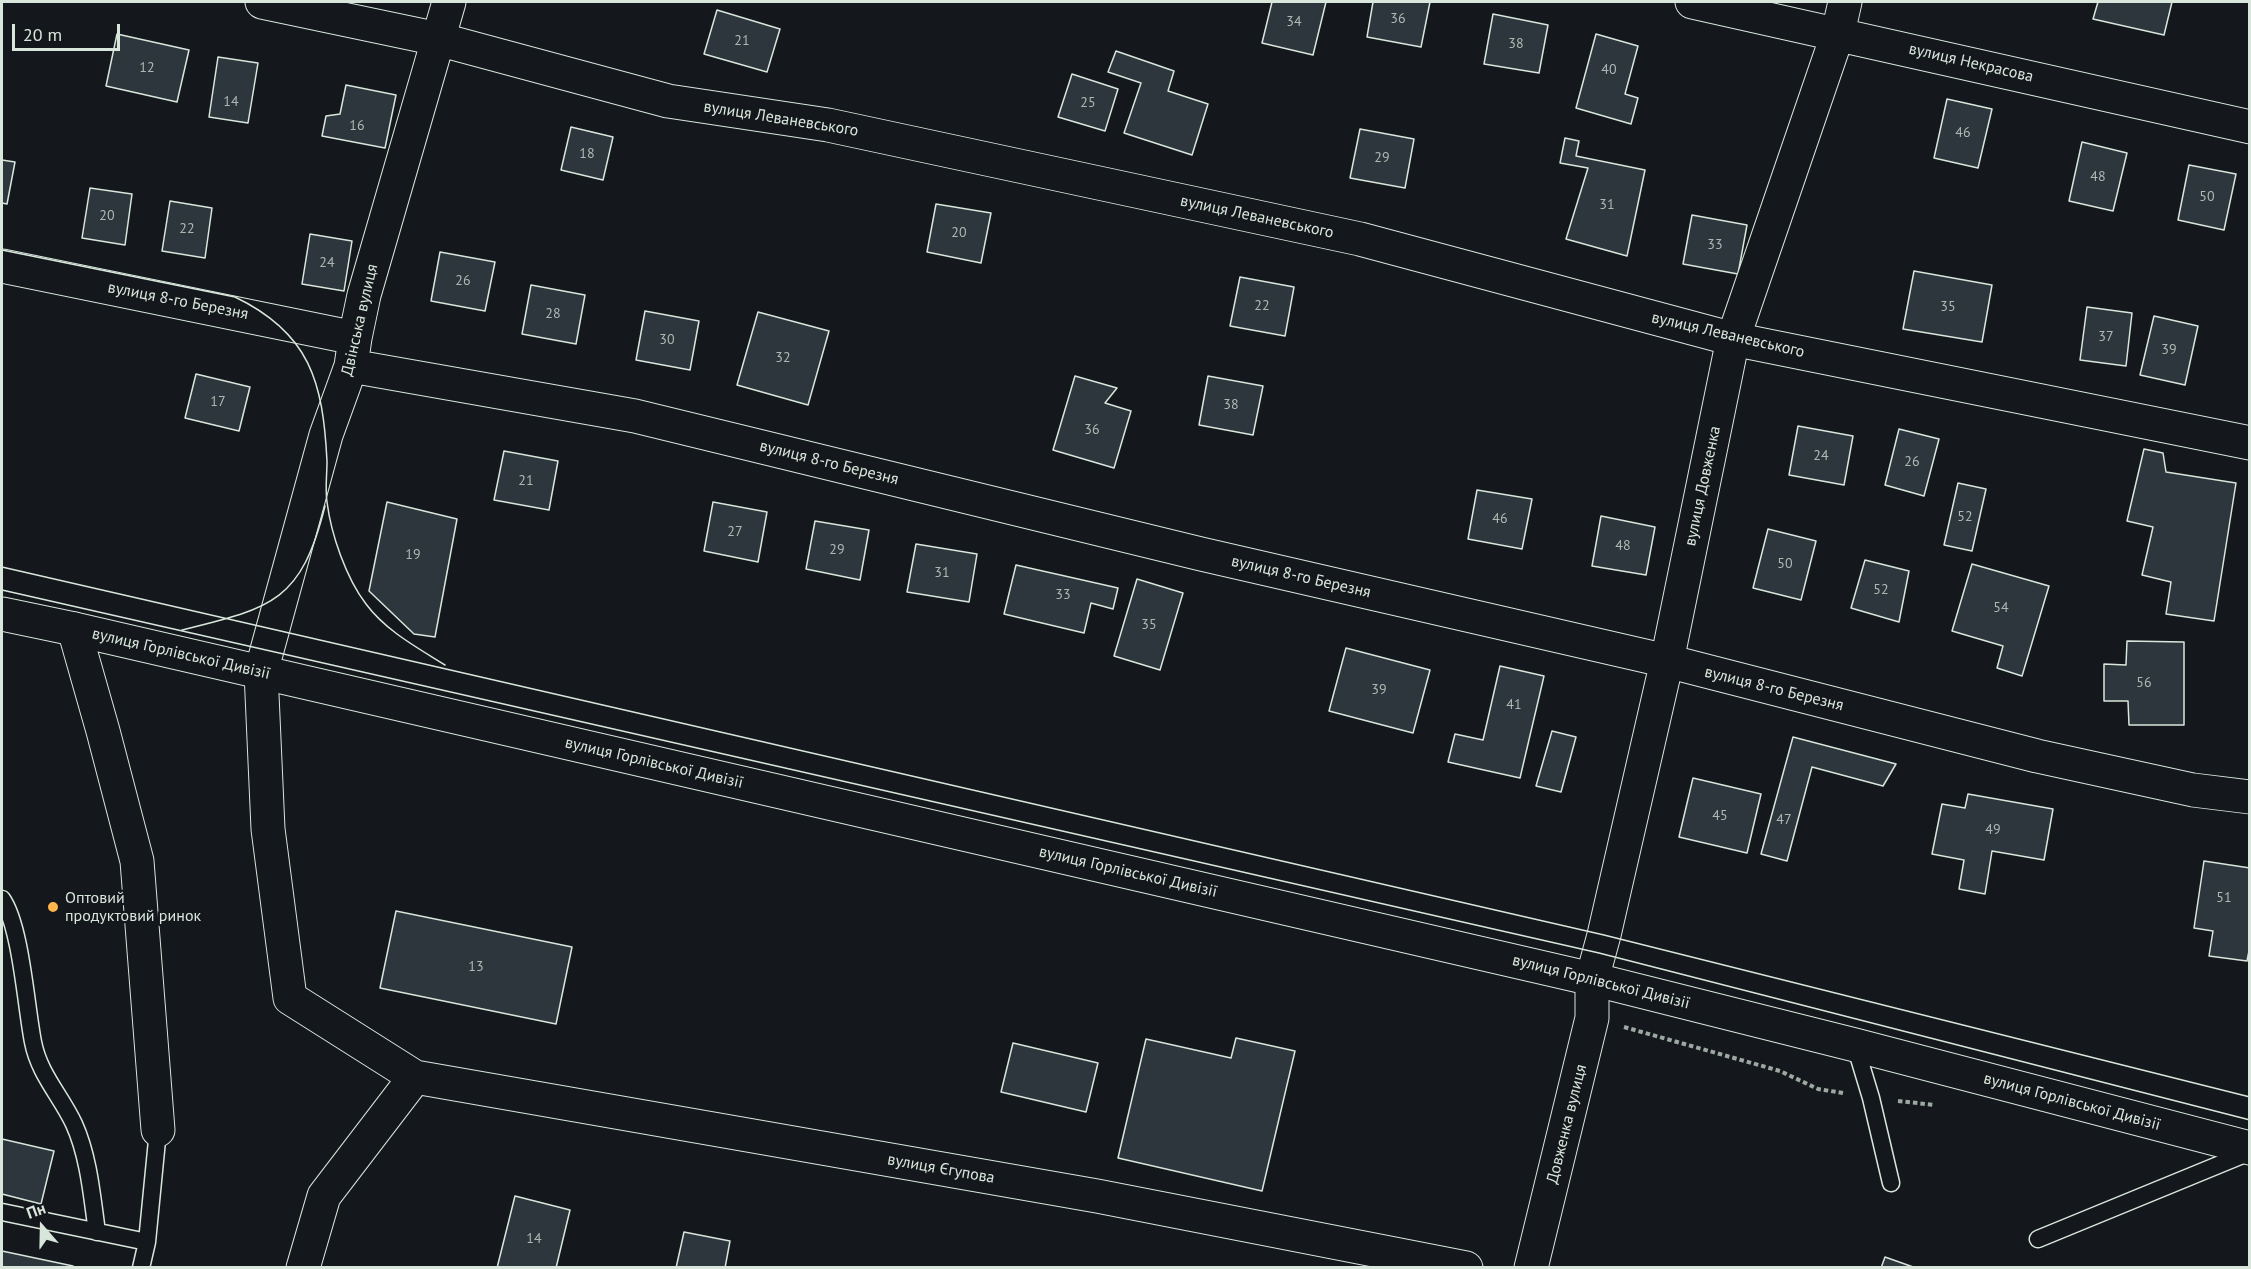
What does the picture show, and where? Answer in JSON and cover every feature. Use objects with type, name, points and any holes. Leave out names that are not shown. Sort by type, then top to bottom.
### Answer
[{"type":"street","name":"вулиця Леваневського","points":[[262,2],[438,39],[668,101],[828,125],[1360,239],[1733,339],[2250,443]]},
{"type":"street","name":"Двінська вулиця","points":[[415,1077],[290,998],[268,829],[261,672],[326,435],[353,352],[364,295],[449,2]]},
{"type":"street","name":"вулиця Некрасова","points":[[1692,2],[2250,127]]},
{"type":"street","name":"вулиця Довженка","points":[[1592,979],[1666,661],[1733,339],[1838,33],[1845,2]]},
{"type":"street","name":"вулиця 8-го Березня","points":[[2,266],[353,352],[635,416],[1201,554],[1666,661],[2037,756],[2193,790],[2250,797]]},
{"type":"street","name":"вулиця Горлівської Дивізії","points":[[2,614],[1592,979],[1856,1045],[2250,1150]]},
{"type":"street","points":[[74,629],[104,731],[137,861],[158,1130]]},
{"type":"street","name":"Довженка вулиця","points":[[1531,1268],[1592,1018],[1592,979]]},
{"type":"street","points":[[303,1268],[324,1196],[415,1077]]},
{"type":"street","name":"вулиця Єгупова","points":[[415,1077],[1097,1196],[1466,1268]]},
{"type":"lane","points":[[2,899],[15,932],[34,1046],[45,1078],[74,1125],[88,1170],[97,1232]]},
{"type":"lane","points":[[1856,1045],[1891,1183]]},
{"type":"lane","points":[[141,1268],[147,1242],[158,1130]]},
{"type":"lane","points":[[2038,1239],[2250,1150]]},
{"type":"lane","points":[[2,1212],[147,1242]]},
{"type":"path","points":[[1592,1018],[1780,1071],[1818,1089],[1942,1106]]},
{"type":"building","points":[[1272,2],[1326,2],[1313,55],[1262,43]]},
{"type":"building","points":[[1373,2],[1430,2],[1421,47],[1367,37]]},
{"type":"building","points":[[2098,2],[2172,2],[2164,35],[2093,19]]},
{"type":"building","points":[[717,10],[780,29],[767,72],[704,54]]},
{"type":"building","points":[[1493,14],[1548,25],[1539,73],[1484,64]]},
{"type":"building","points":[[117,34],[189,50],[177,102],[106,86]]},
{"type":"building","points":[[1596,34],[1638,46],[1625,94],[1638,98],[1631,124],[1576,108]]},
{"type":"building","points":[[1116,51],[1174,71],[1168,91],[1208,104],[1192,155],[1124,133],[1141,83],[1108,72]]},
{"type":"building","points":[[218,57],[258,63],[248,123],[209,117]]},
{"type":"building","points":[[1072,74],[1118,89],[1105,131],[1058,117]]},
{"type":"building","points":[[346,85],[396,95],[385,148],[322,136],[326,116],[340,114]]},
{"type":"building","points":[[1947,99],[1992,109],[1978,168],[1934,158]]},
{"type":"building","points":[[571,127],[613,137],[603,180],[561,170]]},
{"type":"building","points":[[1360,129],[1414,139],[1405,188],[1350,178]]},
{"type":"building","points":[[1565,138],[1579,141],[1576,156],[1645,170],[1627,256],[1566,239],[1588,168],[1560,163]]},
{"type":"building","points":[[2082,142],[2127,153],[2113,211],[2069,201]]},
{"type":"building","points":[[2,160],[15,162],[7,204],[2,203]]},
{"type":"building","points":[[2189,165],[2236,174],[2224,230],[2178,220]]},
{"type":"building","points":[[90,188],[132,194],[125,245],[82,238]]},
{"type":"building","points":[[170,201],[212,208],[205,258],[162,251]]},
{"type":"building","points":[[936,204],[991,213],[981,263],[927,252]]},
{"type":"building","points":[[1692,215],[1747,225],[1738,274],[1683,264]]},
{"type":"building","points":[[310,234],[352,241],[344,291],[302,284]]},
{"type":"building","points":[[440,252],[495,262],[485,311],[431,301]]},
{"type":"building","points":[[1914,271],[1992,285],[1982,342],[1903,329]]},
{"type":"building","points":[[1240,277],[1294,287],[1285,336],[1230,326]]},
{"type":"building","points":[[531,285],[585,295],[576,344],[522,334]]},
{"type":"building","points":[[2087,307],[2132,313],[2126,366],[2080,360]]},
{"type":"building","points":[[645,311],[699,321],[690,370],[636,360]]},
{"type":"building","points":[[758,312],[829,331],[808,405],[737,385]]},
{"type":"building","points":[[2154,316],[2198,326],[2185,385],[2140,375]]},
{"type":"building","points":[[196,374],[250,387],[239,431],[185,418]]},
{"type":"building","points":[[1075,376],[1117,388],[1105,403],[1131,411],[1114,468],[1053,450]]},
{"type":"building","points":[[1208,376],[1263,386],[1253,435],[1199,425]]},
{"type":"building","points":[[1798,426],[1853,436],[1844,485],[1789,475]]},
{"type":"building","points":[[1899,429],[1939,439],[1924,496],[1885,485]]},
{"type":"building","points":[[2144,449],[2163,453],[2166,472],[2236,483],[2214,621],[2166,614],[2171,582],[2142,575],[2153,527],[2127,521]]},
{"type":"building","points":[[504,451],[558,461],[549,510],[494,500]]},
{"type":"building","points":[[1958,483],[1986,489],[1972,551],[1944,545]]},
{"type":"building","points":[[1477,490],[1532,499],[1522,549],[1468,539]]},
{"type":"building","points":[[387,502],[457,519],[435,637],[414,634],[369,591]]},
{"type":"building","points":[[713,502],[767,512],[758,562],[704,551]]},
{"type":"building","points":[[1601,516],[1655,527],[1646,575],[1592,566]]},
{"type":"building","points":[[815,521],[869,530],[860,580],[806,569]]},
{"type":"building","points":[[1768,529],[1816,541],[1801,600],[1753,588]]},
{"type":"building","points":[[916,544],[977,554],[969,602],[907,592]]},
{"type":"building","points":[[1865,560],[1909,571],[1899,622],[1851,608]]},
{"type":"building","points":[[1972,564],[2049,586],[2022,676],[1997,668],[2003,646],[1952,631]]},
{"type":"building","points":[[1016,565],[1118,588],[1113,609],[1091,603],[1084,633],[1004,614]]},
{"type":"building","points":[[1137,579],[1183,593],[1160,670],[1114,656]]},
{"type":"building","points":[[2127,641],[2184,642],[2184,725],[2129,725],[2128,701],[2104,701],[2104,664],[2126,665]]},
{"type":"building","points":[[1346,648],[1430,670],[1413,733],[1329,711]]},
{"type":"building","points":[[1500,666],[1544,676],[1520,778],[1448,762],[1455,734],[1483,740]]},
{"type":"building","points":[[1552,731],[1576,737],[1561,792],[1536,786]]},
{"type":"building","points":[[1793,737],[1896,764],[1883,786],[1812,767],[1787,861],[1761,854]]},
{"type":"building","points":[[1693,778],[1761,794],[1747,853],[1679,837]]},
{"type":"building","points":[[1968,794],[2053,809],[2044,860],[1992,851],[1985,894],[1959,889],[1964,860],[1932,854],[1942,804],[1965,808]]},
{"type":"building","points":[[2204,861],[2250,868],[2250,946],[2247,961],[2209,956],[2213,931],[2194,928]]},
{"type":"building","points":[[396,911],[572,947],[556,1024],[380,988]]},
{"type":"building","points":[[1236,1038],[1295,1051],[1262,1191],[1118,1158],[1146,1039],[1231,1058]]},
{"type":"building","points":[[1013,1043],[1098,1063],[1086,1112],[1001,1092]]},
{"type":"building","points":[[2,1139],[54,1151],[41,1204],[2,1194]]},
{"type":"building","points":[[515,1196],[570,1210],[556,1268],[497,1268]]},
{"type":"building","points":[[684,1232],[730,1241],[725,1268],[676,1268]]},
{"type":"building","points":[[2,1251],[73,1266],[72,1268],[2,1268]]},
{"type":"building","points":[[1885,1257],[1916,1268],[1881,1268]]},
{"type":"tram line","points":[[2,250],[235,297],[260,311],[280,327],[296,344],[308,363],[316,384],[325,433],[326,492],[329,515],[340,555],[352,582],[366,604],[383,623],[445,665]]},
{"type":"tram line","points":[[182,630],[239,615],[278,596],[293,582],[305,563],[316,538],[325,506]]},
{"type":"tram line","points":[[2,567],[1604,935],[2250,1097]]},
{"type":"tram line","points":[[2,590],[1599,953],[2250,1120]]},
{"type":"place","name":"Оптовий продуктовий ринок","points":[[53,907]]}]
